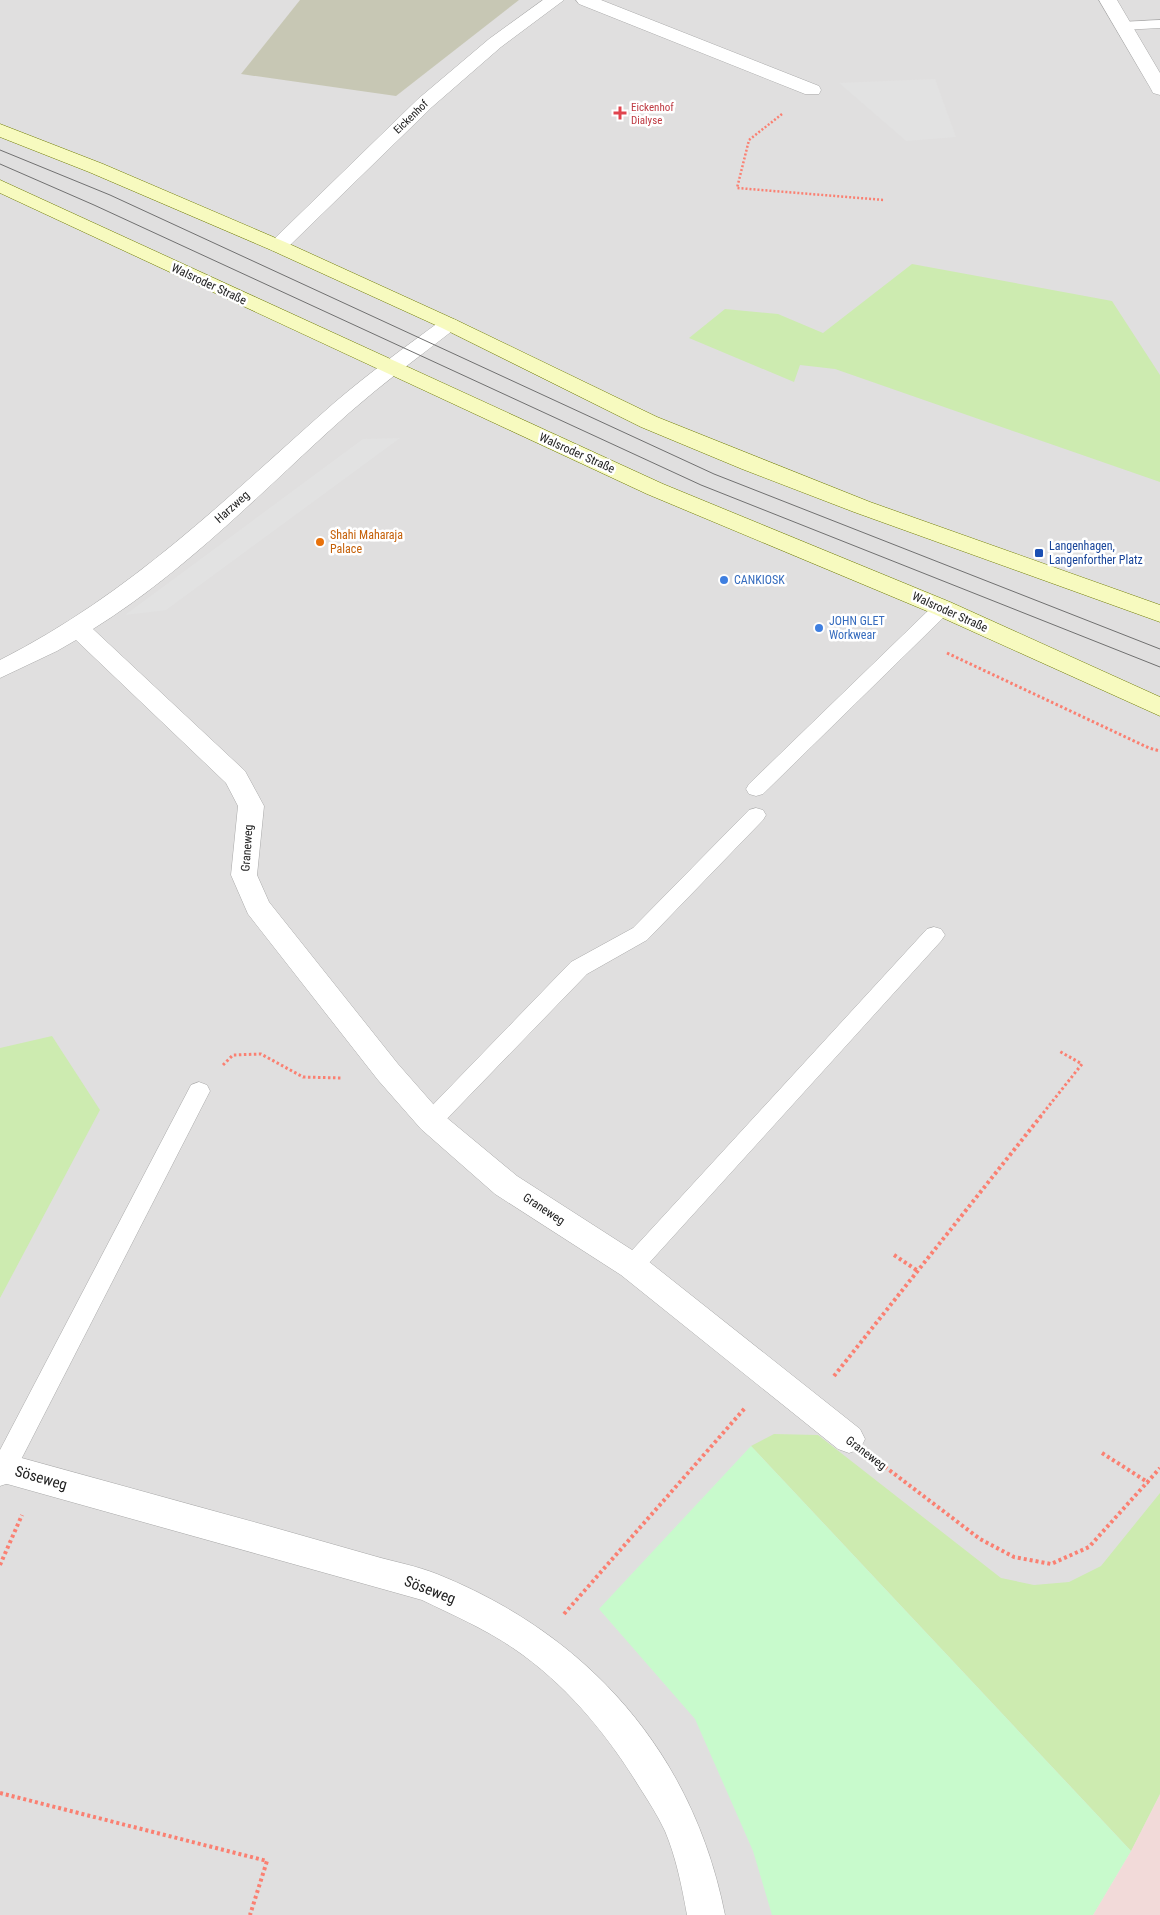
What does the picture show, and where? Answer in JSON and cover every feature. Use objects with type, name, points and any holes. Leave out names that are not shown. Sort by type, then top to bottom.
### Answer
[{"type":"main road","points":[[0,130],[96,168],[278,246],[449,324],[649,422],[870,511],[1160,614]]},
{"type":"main road","name":"Walsroder Straße","points":[[0,186],[391,369],[655,489],[942,608],[1160,707]]},
{"type":"street","name":"Eickenhof","points":[[278,246],[425,103],[495,42],[555,0]]},
{"type":"street","points":[[585,0],[812,90]]},
{"type":"street","points":[[1108,0],[1160,89]]},
{"type":"street","name":"Harzweg","points":[[0,670],[79,629],[195,540],[343,407],[449,324]]},
{"type":"street","name":"Graneweg","points":[[79,629],[236,777],[251,806],[244,875],[258,907],[388,1072],[431,1121],[506,1185],[632,1266],[849,1439]]},
{"type":"street","name":"Söseweg","points":[[1,1470],[38,1478],[427,1586],[483,1612],[537,1644],[572,1674],[606,1709],[643,1760],[677,1817],[700,1884],[706,1915]]},
{"type":"lane","points":[[1122,26],[1160,24]]},
{"type":"lane","points":[[756,789],[942,608]]},
{"type":"lane","points":[[431,1121],[579,968],[640,934],[756,815]]},
{"type":"lane","points":[[632,1266],[934,935]]},
{"type":"lane","points":[[1,1470],[199,1091]]},
{"type":"path","points":[[812,90],[749,140],[737,188],[884,200]]},
{"type":"path","points":[[1079,716],[1160,751]]},
{"type":"path","points":[[809,1407],[1082,1064],[1059,1052]]},
{"type":"path","points":[[233,1055],[261,1054],[303,1077],[367,1078],[388,1072]]},
{"type":"path","points":[[894,1255],[918,1271]]},
{"type":"path","points":[[537,1644],[771,1378]]},
{"type":"path","name":"Graneweg","points":[[849,1439],[980,1539],[1014,1557],[1051,1564],[1089,1547],[1149,1483],[1160,1468]]},
{"type":"path","points":[[1102,1453],[1149,1483]]},
{"type":"path","points":[[0,1565],[38,1478]]},
{"type":"path","points":[[0,1792],[267,1861],[250,1915]]},
{"type":"shaded area","points":[[0,0],[1160,0],[1160,1794],[1131,1851],[1093,1915],[0,1915]]},
{"type":"shaded area","points":[[300,0],[519,0],[396,96],[241,74]]},
{"type":"shaded area","points":[[935,79],[956,137],[906,141],[839,83]]},
{"type":"shaded area","points":[[400,438],[166,610],[125,615],[363,439]]},
{"type":"shaded area","points":[[1160,1794],[1160,1915],[1093,1915],[1131,1851]]},
{"type":"green space","points":[[912,264],[1112,301],[1160,375],[1160,482],[835,369],[800,365],[794,382],[689,338],[725,309],[778,314],[823,333]]},
{"type":"green space","points":[[52,1036],[100,1110],[0,1298],[0,1048]]},
{"type":"green space","points":[[774,1434],[818,1435],[1001,1578],[1034,1585],[1069,1582],[1101,1566],[1160,1493],[1160,1794],[1131,1851],[751,1446]]},
{"type":"green space","points":[[751,1446],[1131,1851],[1093,1915],[772,1915],[753,1851],[695,1719],[599,1609]]},
{"type":"tram line","points":[[0,150],[110,195],[714,474],[1160,649]]},
{"type":"tram line","points":[[0,164],[94,205],[701,485],[1160,667]]},
{"type":"place","name":"Eickenhof Dialyse","points":[[620,113]]},
{"type":"place","name":"Shahi Maharaja Palace","points":[[320,542]]},
{"type":"place","name":"Langenhagen, Langenforther Platz","points":[[1039,553]]},
{"type":"place","name":"CANKIOSK","points":[[724,580]]},
{"type":"place","name":"JOHN GLET Workwear","points":[[819,628]]}]
